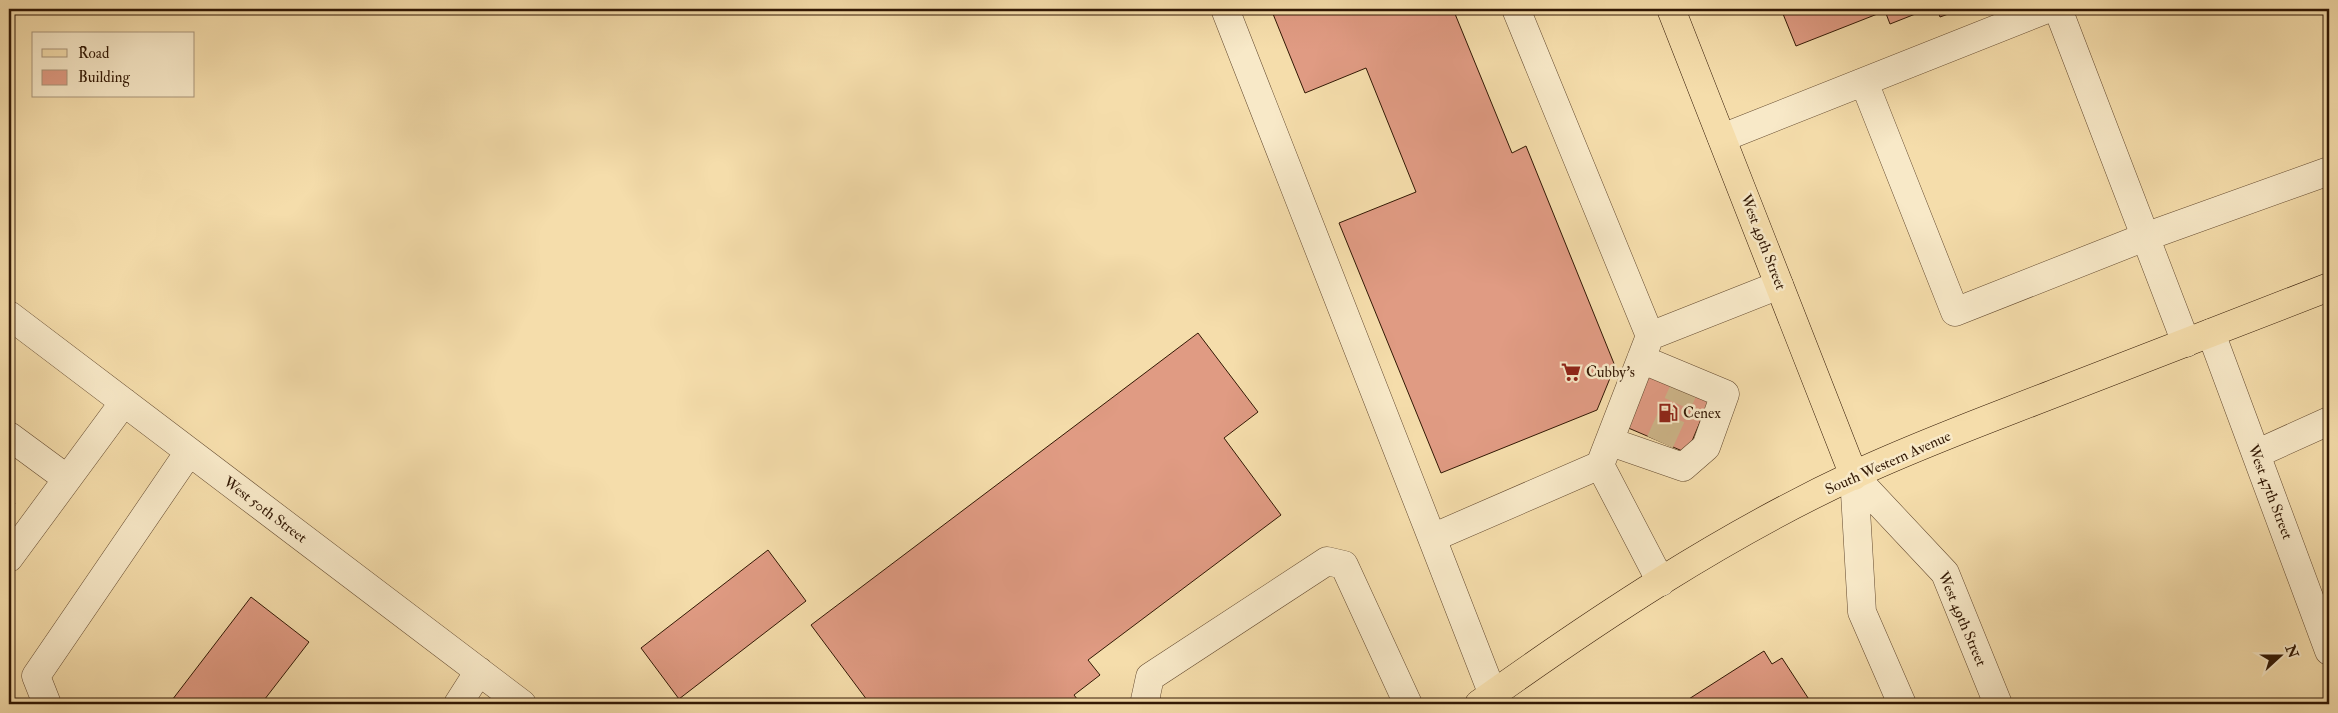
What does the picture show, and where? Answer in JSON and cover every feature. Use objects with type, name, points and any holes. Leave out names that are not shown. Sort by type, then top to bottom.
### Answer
[{"type":"main road","name":"West 49th Street","points":[[1672,9],[1854,476]]},
{"type":"main road","name":"South Western Avenue","points":[[1486,699],[1602,618],[1771,518],[1854,476],[1950,434],[2329,287]]},
{"type":"street","points":[[1225,9],[1432,538],[1486,699]]},
{"type":"street","points":[[1432,538],[1606,453],[1657,450],[1683,467],[1706,447],[1725,394],[1687,383],[1646,347],[1516,9]]},
{"type":"street","points":[[1722,138],[2047,9]]},
{"type":"street","points":[[2058,9],[2186,343]]},
{"type":"street","points":[[1864,82],[1955,312],[2145,237],[2329,171]]},
{"type":"street","points":[[1662,582],[1606,453],[1646,347],[1780,285]]},
{"type":"street","name":"West 50th Street","points":[[9,315],[522,704]]},
{"type":"street","name":"West 47th Street","points":[[2211,333],[2329,650]]},
{"type":"street","points":[[9,558],[66,478],[124,402]]},
{"type":"street","points":[[2256,454],[2329,421]]},
{"type":"street","points":[[9,436],[66,478]]},
{"type":"street","points":[[47,704],[36,676],[189,452]]},
{"type":"street","name":"West 49th Street","points":[[1854,476],[1862,612],[1902,704]]},
{"type":"street","name":"West 49th Street","points":[[1854,476],[1946,573],[1998,704]]},
{"type":"street","points":[[1148,704],[1145,700],[1150,677],[1327,562],[1344,565],[1408,704]]},
{"type":"street","points":[[458,704],[478,672]]},
{"type":"building","points":[[1271,9],[1453,9],[1512,153],[1526,146],[1615,366],[1597,410],[1441,473],[1339,223],[1416,192],[1366,68],[1305,93]]},
{"type":"building","points":[[1781,9],[1928,9],[1890,24],[1885,11],[1796,46]]},
{"type":"building","points":[[1937,9],[1962,9],[1940,17]]},
{"type":"building","points":[[1198,333],[1258,412],[1224,438],[1281,515],[1088,660],[1100,675],[1074,695],[1081,704],[870,704],[811,625]]},
{"type":"building","name":"Cenex","points":[[1650,372],[1710,398],[1687,453],[1626,427]]},
{"type":"building","points":[[9,498],[15,503],[9,511]]},
{"type":"building","points":[[768,550],[806,601],[679,699],[641,648]]},
{"type":"building","points":[[251,597],[309,642],[261,704],[169,704]]},
{"type":"building","points":[[1764,651],[1772,664],[1782,658],[1812,704],[1681,704]]},
{"type":"tunnel","points":[[1660,442],[1685,387]]},
{"type":"place","name":"Cubby's","points":[[1571,372]]},
{"type":"place","name":"Cenex","points":[[1668,413]]}]
